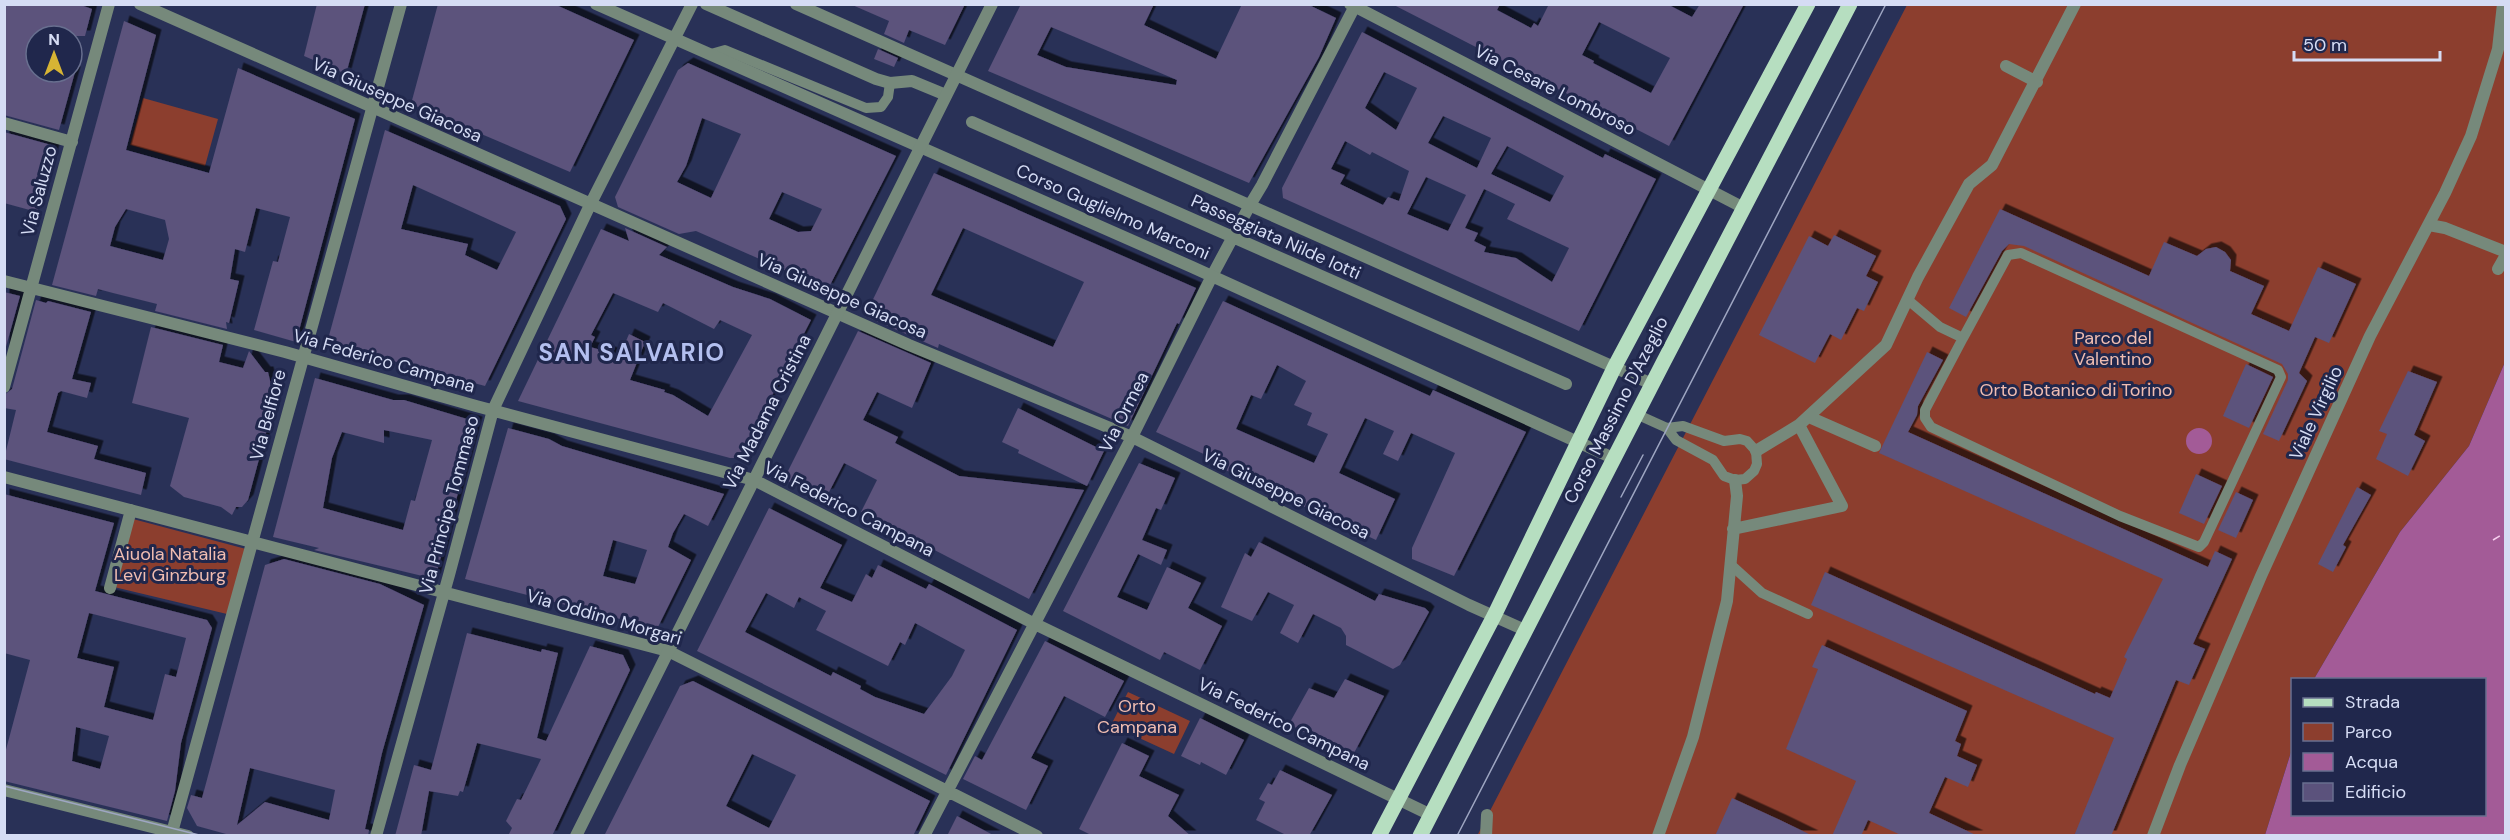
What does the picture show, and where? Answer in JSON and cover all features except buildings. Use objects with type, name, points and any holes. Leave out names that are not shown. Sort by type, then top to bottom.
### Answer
[{"type":"main road","name":"Corso Massimo D'Azeglio","points":[[1379,836],[1494,616],[1615,366],[1808,4]]},
{"type":"main road","name":"Corso Massimo D'Azeglio","points":[[1420,836],[1613,458],[1850,4]]},
{"type":"street","name":"Via Saluzzo","points":[[4,387],[109,4]]},
{"type":"street","name":"Via Giuseppe Giacosa","points":[[140,4],[909,345],[1132,437],[1525,630]]},
{"type":"street","name":"Via Belfiore","points":[[172,833],[400,4]]},
{"type":"street","name":"Corso Guglielmo Marconi","points":[[596,4],[1212,276],[1613,458]]},
{"type":"street","name":"Via Principe Tommaso","points":[[375,836],[445,591],[493,410],[590,205],[692,4]]},
{"type":"street","points":[[706,4],[876,79],[890,83],[912,81],[946,95]]},
{"type":"street","points":[[796,4],[1652,384]]},
{"type":"street","name":"Via Madama Cristina","points":[[576,836],[992,4]]},
{"type":"street","points":[[1756,451],[1804,421],[1886,345],[1918,278],[1969,184],[1992,165],[2037,82],[2075,4]]},
{"type":"street","name":"Viale Virgilio","points":[[2154,836],[2180,765],[2261,576],[2370,336],[2429,225],[2471,136],[2498,49],[2503,4]]},
{"type":"street","name":"Via Cesare Lombroso","points":[[1353,5],[1744,207]]},
{"type":"street","name":"Via Ormea","points":[[924,836],[1353,5]]},
{"type":"street","points":[[2006,66],[2037,82]]},
{"type":"street","name":"Passeggiata Nilde Iotti","points":[[972,122],[1566,384]]},
{"type":"street","points":[[4,123],[72,142]]},
{"type":"street","points":[[2429,225],[2445,228],[2505,254],[2498,269]]},
{"type":"street","name":"Via Federico Campana","points":[[4,281],[302,357],[754,480],[1035,624],[1431,815]]},
{"type":"street","points":[[1804,421],[1875,446]]},
{"type":"street","points":[[1734,527],[1848,509],[1804,421]]},
{"type":"street","name":"Via Oddino Morgari","points":[[4,477],[668,651],[1037,836]]},
{"type":"street","points":[[1658,836],[1693,737],[1727,601],[1737,496],[1735,480]]},
{"type":"street","points":[[110,588],[131,510]]},
{"type":"street","points":[[4,790],[188,836]]},
{"type":"street","points":[[1486,836],[1487,815]]},
{"type":"lane","points":[[711,54],[725,50],[866,108],[881,107],[888,97],[890,83]]},
{"type":"lane","points":[[2021,253],[2278,370],[2282,377],[2205,542],[2199,547],[2120,516],[1931,427],[1925,418],[1925,410],[1963,338],[2008,255],[2021,253]]},
{"type":"lane","points":[[1908,300],[1940,327],[1963,338]]},
{"type":"lane","points":[[1636,414],[1667,428],[1676,440],[1713,460],[1724,476],[1735,480],[1745,478],[1754,471],[1757,464],[1756,451],[1747,441],[1740,439],[1724,441],[1683,426],[1667,428]]},
{"type":"lane","points":[[1730,564],[1762,593],[1808,614]]},
{"type":"green space","name":"Parco del Valentino","points":[[1907,5],[2505,5],[2505,362],[2469,446],[2400,532],[2315,678],[2291,678],[2291,752],[2265,835],[1477,836]]},
{"type":"green space","points":[[143,98],[218,119],[205,166],[130,145]]},
{"type":"green space","name":"Aiuola Natalia Levi Ginzburg","points":[[133,519],[246,549],[227,614],[114,587]]},
{"type":"green space","name":"Orto Campana","points":[[1128,692],[1190,721],[1174,754],[1111,725]]},
{"type":"water","points":[[2505,362],[2505,835],[2265,835],[2291,752],[2291,816],[2486,816],[2486,678],[2315,678],[2400,532],[2469,446]]},
{"type":"water","points":[[2199,428],[2208,432],[2212,441],[2208,450],[2199,454],[2190,450],[2186,441],[2190,432]]},
{"type":"ferry route","points":[[2493,540],[2506,532]]},
{"type":"tram line","points":[[1457,836],[1886,4]]},
{"type":"tram line","points":[[1621,497],[1643,455]]},
{"type":"tram line","points":[[4,786],[203,836]]},
{"type":"district","name":"SAN SALVARIO","points":[[632,353]]},
{"type":"park label","name":"Orto Botanico di Torino","points":[[2076,390]]}]
